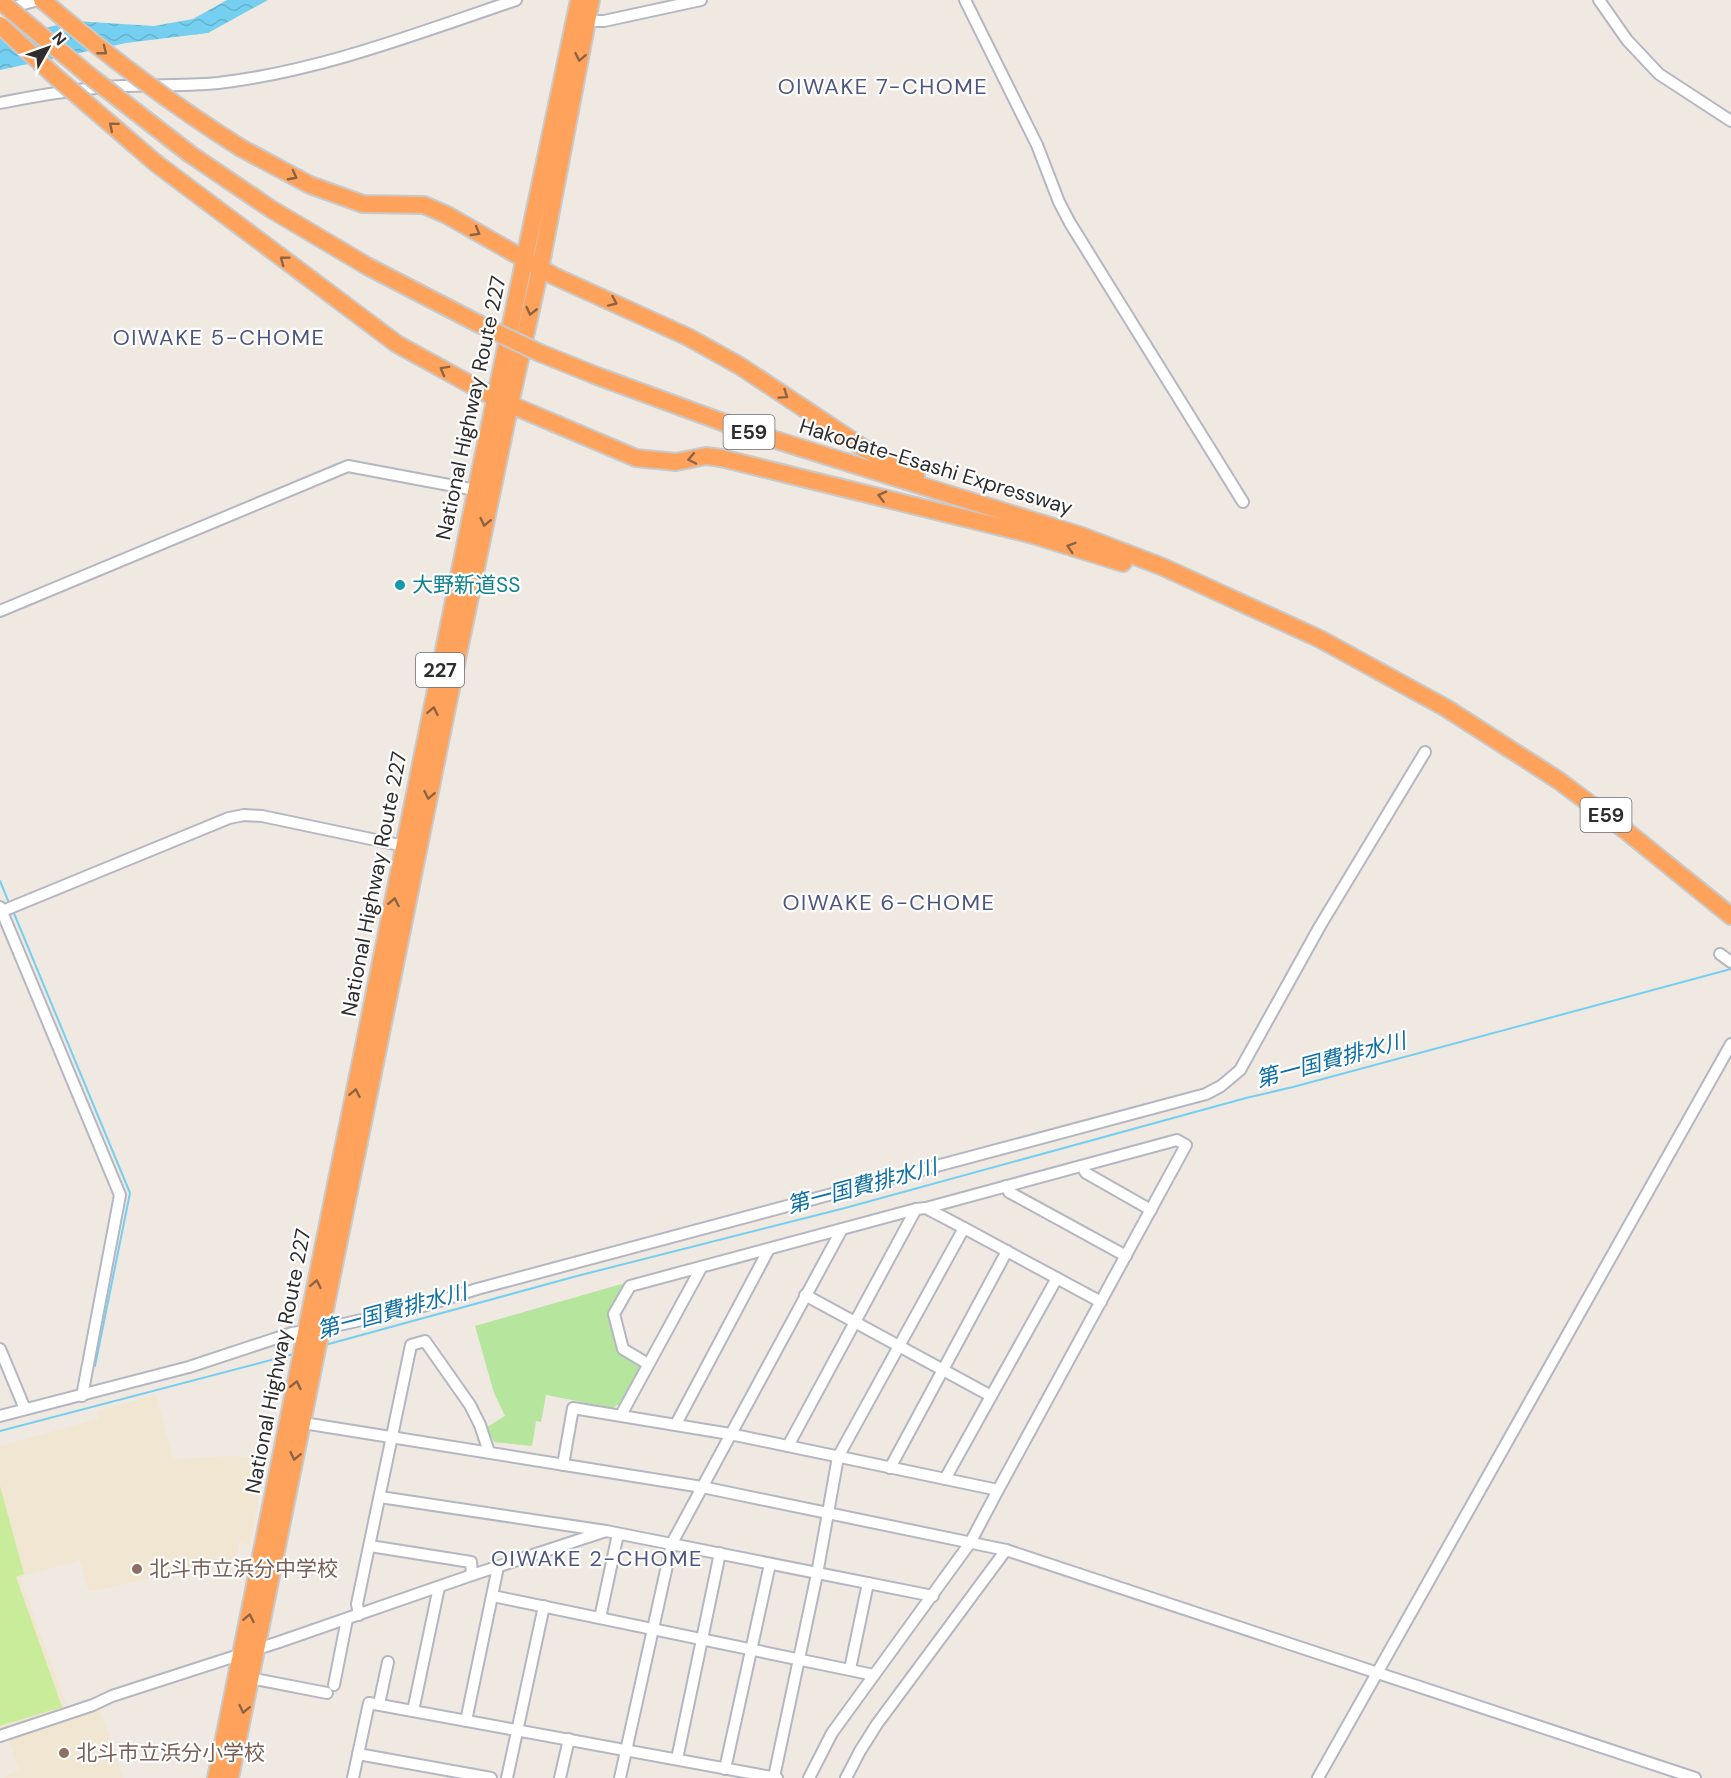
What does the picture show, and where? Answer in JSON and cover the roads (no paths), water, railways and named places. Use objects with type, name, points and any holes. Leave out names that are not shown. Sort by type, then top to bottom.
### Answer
[{"type":"highway","points":[[40,0],[191,117],[310,186],[363,204],[423,205],[447,215],[540,269],[688,337],[740,366],[865,449],[962,498]]},
{"type":"highway","name":"National Highway Route 227","points":[[216,1778],[249,1651],[484,492],[502,401],[525,260],[579,0]]},
{"type":"highway","name":"National Highway Route 227","points":[[502,401],[540,269],[591,0]]},
{"type":"highway","name":"Hakodate-Esashi Expressway","points":[[0,1],[91,77],[190,154],[271,209],[367,266],[479,324],[540,353],[597,376],[744,430],[1082,536],[1133,560],[1263,612],[1320,639],[1446,708],[1558,780],[1616,823],[1731,916]]},
{"type":"highway","points":[[0,25],[56,77],[157,164],[397,344],[502,401],[636,458],[676,462],[706,456],[721,458],[1133,560]]},
{"type":"highway","name":"National Highway Route 227","points":[[230,1778],[250,1677],[249,1651]]},
{"type":"street","points":[[0,10],[40,0]]},
{"type":"street","points":[[0,103],[65,91],[120,86],[218,83],[290,71],[341,58],[516,0]]},
{"type":"street","points":[[587,21],[604,21],[701,0]]},
{"type":"street","points":[[965,0],[1037,145],[1059,202],[1070,223],[1243,502]]},
{"type":"street","points":[[1599,0],[1627,40],[1659,74],[1731,121]]},
{"type":"street","points":[[0,611],[348,465],[484,492]]},
{"type":"street","points":[[0,1416],[189,1367],[292,1333],[313,1335],[1130,1113],[1190,1099],[1221,1086],[1240,1070],[1320,926],[1425,752]]},
{"type":"street","points":[[82,1396],[120,1195],[5,909],[229,818],[244,815],[262,816],[411,847]]},
{"type":"street","points":[[1720,954],[1730,962]]},
{"type":"street","points":[[1318,1778],[1731,1044]]},
{"type":"street","points":[[648,1364],[623,1349],[614,1314],[630,1286],[1177,1140],[1186,1145],[970,1543],[832,1733],[809,1778]]},
{"type":"street","points":[[1082,1166],[1086,1173],[1151,1210]]},
{"type":"street","points":[[1006,1186],[1009,1192],[1126,1256]]},
{"type":"street","points":[[921,1208],[964,1228],[1101,1302]]},
{"type":"street","points":[[788,1446],[921,1208]]},
{"type":"street","points":[[353,1778],[369,1703],[776,1778],[838,1457],[964,1228]]},
{"type":"street","points":[[620,1778],[672,1543],[805,1295],[843,1229]]},
{"type":"street","points":[[675,1424],[769,1249]]},
{"type":"street","points":[[890,1468],[1007,1251]]},
{"type":"street","points":[[621,1415],[701,1268]]},
{"type":"street","points":[[945,1479],[1056,1278]]},
{"type":"street","points":[[805,1295],[991,1396]]},
{"type":"street","points":[[359,1615],[357,1604],[411,1345],[426,1341],[470,1405],[489,1452]]},
{"type":"street","points":[[0,1349],[25,1409]]},
{"type":"street","points":[[563,1465],[573,1408],[730,1434],[998,1490]]},
{"type":"street","points":[[295,1422],[702,1487],[1006,1550],[1695,1778]]},
{"type":"street","points":[[380,1497],[606,1531],[933,1596]]},
{"type":"street","points":[[0,1736],[121,1693],[606,1531]]},
{"type":"street","points":[[600,1618],[618,1534]]},
{"type":"street","points":[[370,1546],[471,1562],[472,1575]]},
{"type":"street","points":[[846,1778],[877,1725],[1006,1550]]},
{"type":"street","points":[[677,1759],[720,1553]]},
{"type":"street","points":[[725,1769],[770,1564]]},
{"type":"street","points":[[466,1721],[498,1567]]},
{"type":"street","points":[[850,1669],[868,1583]]},
{"type":"street","points":[[413,1711],[439,1587]]},
{"type":"street","points":[[493,1596],[874,1675]]},
{"type":"street","points":[[507,1778],[543,1606]]},
{"type":"street","points":[[250,1677],[330,1689],[347,1619]]},
{"type":"street","points":[[378,1704],[388,1662]]},
{"type":"street","points":[[560,1778],[569,1739]]},
{"type":"street","points":[[358,1754],[491,1778]]},
{"type":"water","points":[[227,0],[268,0],[208,33],[126,43],[0,70],[0,38],[75,21],[154,26],[193,19]]},
{"type":"waterway","points":[[0,881],[9,903]]},
{"type":"waterway","points":[[13,911],[130,1193],[95,1366]]},
{"type":"waterway","name":"第一国費排水川","points":[[325,1345],[577,1276],[845,1208],[1731,969]]},
{"type":"waterway","name":"第一国費排水川","points":[[0,1431],[294,1354]]},
{"type":"place","name":"大野新道SS","points":[[400,585]]},
{"type":"place","name":"北斗市立浜分中学校","points":[[137,1569]]},
{"type":"place","name":"北斗市立浜分小学校","points":[[64,1753]]},
{"type":"district","name":"OIWAKE 7-CHOME","points":[[883,86]]},
{"type":"district","name":"OIWAKE 5-CHOME","points":[[219,337]]},
{"type":"district","name":"OIWAKE 6-CHOME","points":[[889,902]]},
{"type":"district","name":"OIWAKE 2-CHOME","points":[[597,1558]]}]
